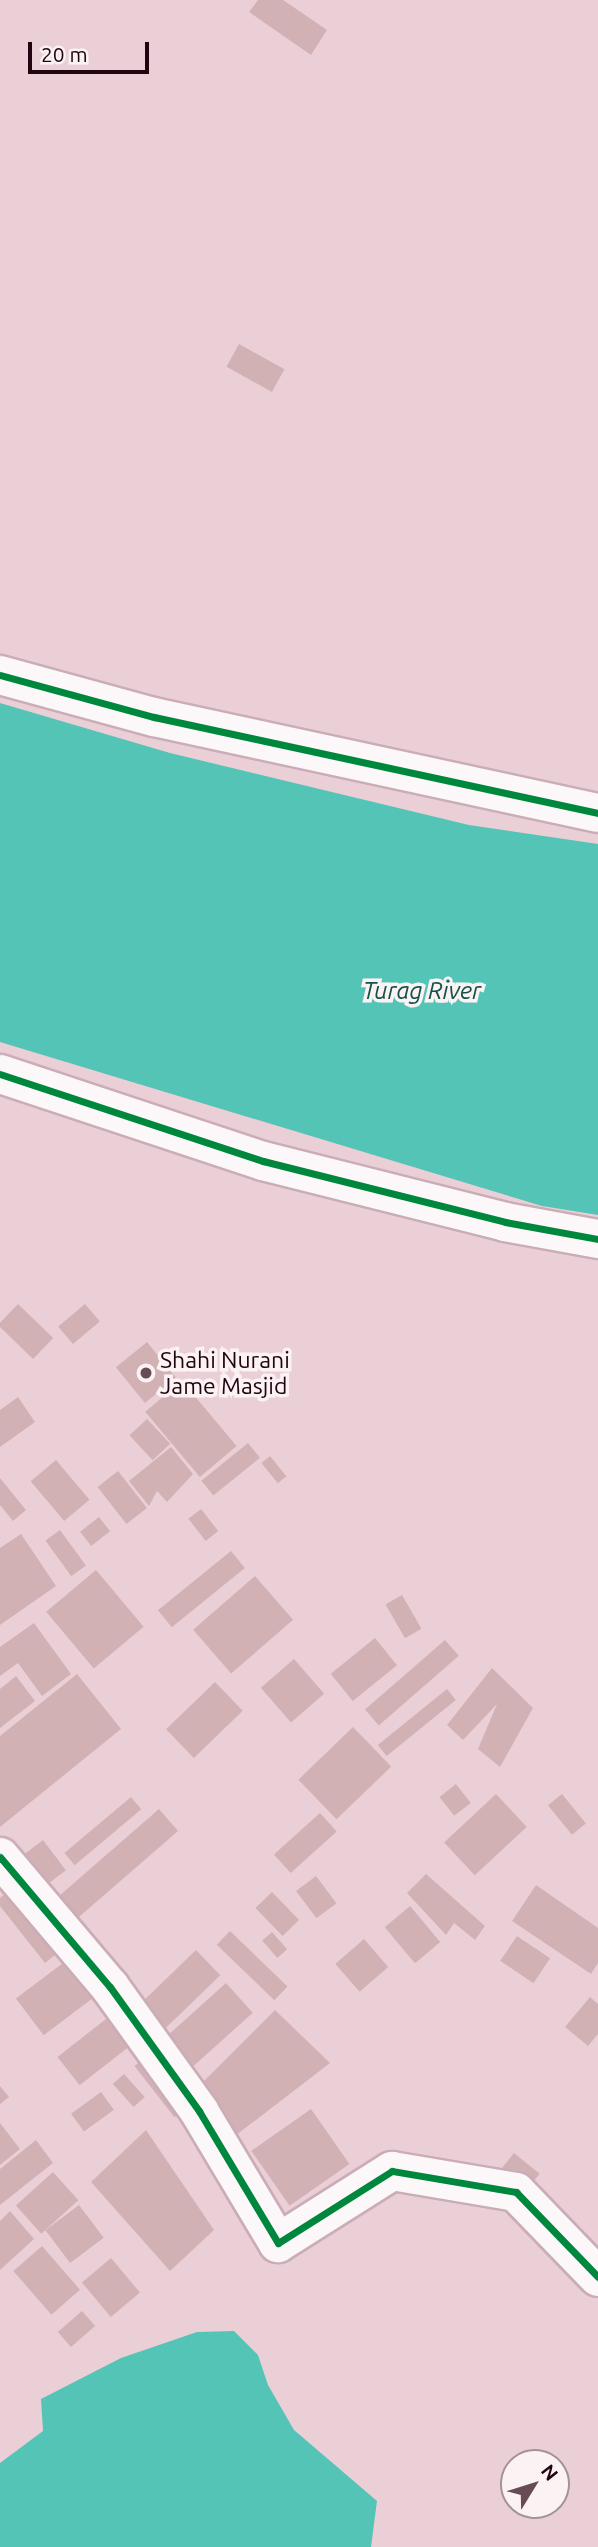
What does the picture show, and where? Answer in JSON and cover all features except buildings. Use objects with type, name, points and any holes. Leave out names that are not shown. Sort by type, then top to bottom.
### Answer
[{"type":"street","points":[[0,675],[155,717],[598,813]]},
{"type":"street","points":[[0,1074],[263,1161],[505,1222],[598,1239]]},
{"type":"street","points":[[0,1857],[110,1987],[199,2111],[278,2242],[392,2171],[516,2192],[598,2277]]},
{"type":"water","name":"Turag River","points":[[0,703],[170,753],[469,825],[598,844],[598,1215],[542,1206],[0,1042]]},
{"type":"water","points":[[234,2331],[258,2355],[268,2385],[294,2430],[377,2501],[371,2547],[0,2547],[0,2463],[43,2431],[41,2399],[121,2358],[197,2332]]},
{"type":"cycle path","points":[[0,675],[154,717],[598,813]]},
{"type":"cycle path","points":[[0,1074],[263,1161],[505,1222],[598,1239]]},
{"type":"cycle path","points":[[0,1857],[110,1987],[199,2111],[278,2243],[392,2171],[516,2192],[598,2277]]},
{"type":"place","name":"Shahi Nurani Jame Masjid","points":[[146,1373]]}]
